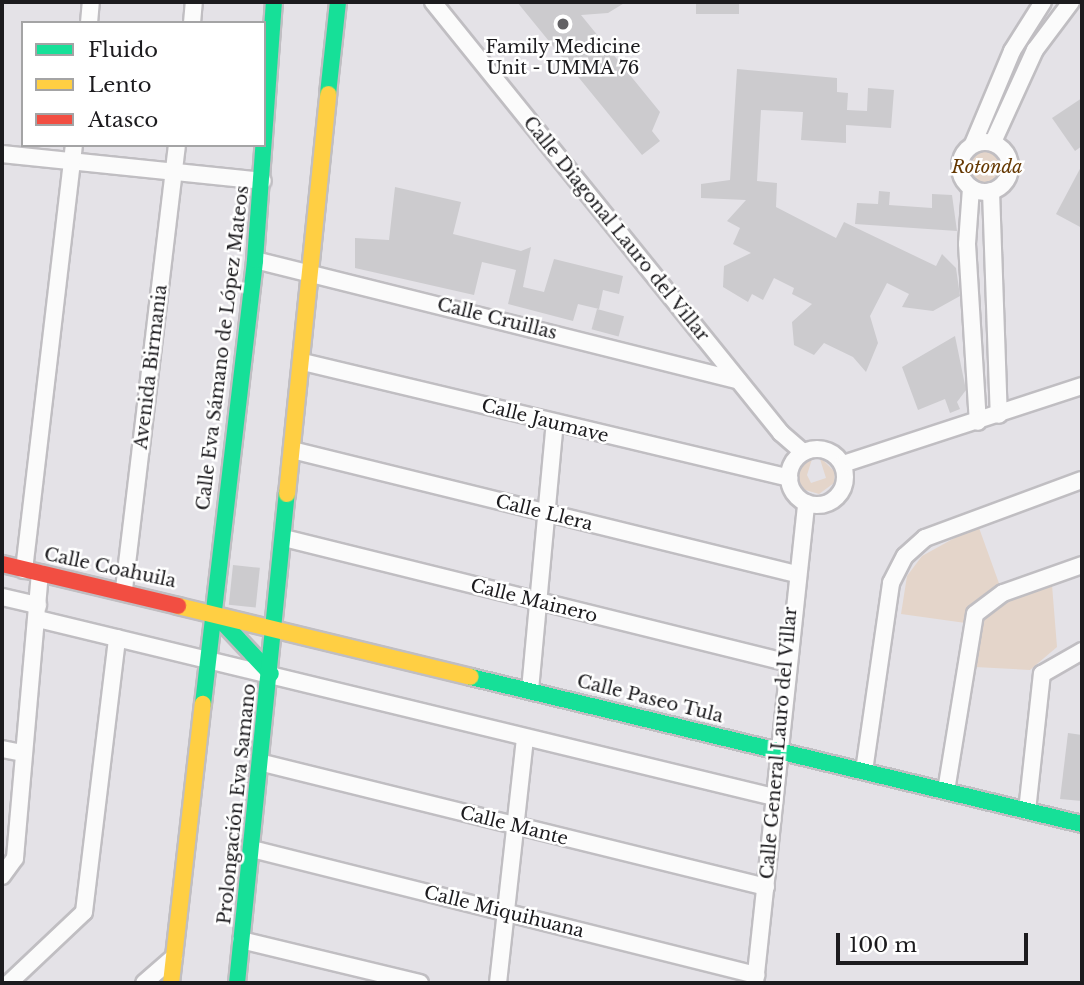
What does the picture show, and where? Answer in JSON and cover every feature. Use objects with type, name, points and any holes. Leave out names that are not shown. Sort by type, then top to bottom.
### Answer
[{"type":"main road","name":"Calle Eva Sámano de López Mateos","points":[[266,132],[274,2]]},
{"type":"main road","points":[[275,628],[313,273],[338,2]]},
{"type":"main road","name":"Calle Eva Sámano de López Mateos","points":[[171,983],[210,610],[255,260],[265,147]]},
{"type":"main road","name":"Calle Coahuila","points":[[2,564],[210,610]]},
{"type":"main road","points":[[210,610],[271,674]]},
{"type":"main road","name":"Calle Paseo Tula","points":[[210,610],[1082,824]]},
{"type":"main road","name":"Prolongación Eva Samano","points":[[237,983],[263,763],[275,628]]},
{"type":"street","points":[[89,21],[91,2]]},
{"type":"street","points":[[192,21],[194,2]]},
{"type":"street","name":"Calle Diagonal Lauro del Villar","points":[[433,2],[738,380],[803,452]]},
{"type":"street","points":[[978,422],[967,244],[971,188],[959,166],[973,144],[1006,62],[1043,2]]},
{"type":"street","points":[[993,142],[1035,50],[1071,2]]},
{"type":"street","points":[[971,188],[990,191],[1007,180],[1011,168],[1008,155],[993,142],[973,144]]},
{"type":"street","name":"Avenida Birmania","points":[[124,589],[177,147]]},
{"type":"street","points":[[2,154],[74,153],[174,173],[263,181]]},
{"type":"street","points":[[2,876],[15,858],[38,612],[32,572],[74,153]]},
{"type":"street","points":[[990,191],[999,415]]},
{"type":"street","name":"Calle Cruillas","points":[[255,260],[738,380]]},
{"type":"street","name":"Calle Jaumave","points":[[303,362],[789,478]]},
{"type":"street","points":[[843,464],[1082,386]]},
{"type":"street","points":[[530,690],[550,515],[555,423]]},
{"type":"street","name":"Calle Llera","points":[[292,450],[796,574]]},
{"type":"street","points":[[828,451],[843,464],[840,494],[821,505],[806,503],[789,478],[803,452],[828,451]]},
{"type":"street","points":[[864,771],[891,583],[905,555],[925,538],[1082,480]]},
{"type":"street","name":"Calle General Lauro del Villar","points":[[755,979],[779,750],[785,662],[806,503]]},
{"type":"street","name":"Calle Mainero","points":[[284,538],[785,662]]},
{"type":"street","points":[[946,791],[975,614],[1003,593],[1082,565]]},
{"type":"street","points":[[2,597],[117,638],[774,797]]},
{"type":"street","points":[[9,983],[84,912],[117,638]]},
{"type":"street","points":[[1027,811],[1042,674],[1082,651]]},
{"type":"street","points":[[498,983],[525,737]]},
{"type":"street","points":[[2,749],[23,753]]},
{"type":"street","name":"Calle Mante","points":[[263,763],[766,887]]},
{"type":"street","name":"Calle Miquihuana","points":[[252,849],[755,979]]},
{"type":"street","points":[[241,940],[419,983]]},
{"type":"street","points":[[144,983],[174,957]]},
{"type":"green space","name":"Rotonda","points":[[987,144],[1002,151],[1009,166],[1002,181],[987,188],[972,181],[965,166],[972,151]]},
{"type":"green space","points":[[813,456],[807,475],[811,483],[826,478],[819,456],[835,472],[834,483],[819,494],[802,489],[797,478],[798,466]]},
{"type":"green space","points":[[978,525],[1005,600],[1052,585],[1057,647],[1030,670],[975,667],[980,625],[901,614],[907,576],[922,556]]},
{"type":"building","points":[[517,2],[626,2],[608,13],[581,15],[660,112],[652,131],[660,141],[642,155]]},
{"type":"building","points":[[696,2],[739,2],[739,14],[696,14]]},
{"type":"building","points":[[737,69],[837,78],[837,92],[848,93],[847,110],[867,111],[868,88],[894,90],[891,128],[846,125],[846,143],[801,140],[803,112],[761,110],[757,181],[777,183],[776,207],[836,238],[844,222],[936,266],[942,254],[956,268],[960,296],[933,311],[902,307],[909,294],[887,283],[870,316],[878,343],[866,372],[853,357],[824,343],[814,355],[794,345],[792,322],[812,304],[792,294],[794,288],[774,278],[763,300],[752,294],[748,302],[723,287],[724,266],[751,253],[733,244],[740,228],[727,221],[746,200],[701,198],[701,184],[730,180]]},
{"type":"building","points":[[1082,98],[1082,146],[1075,151],[1052,118]]},
{"type":"building","points":[[1082,165],[1082,228],[1056,214]]},
{"type":"building","points":[[395,187],[461,202],[453,234],[521,251],[531,247],[523,287],[544,292],[554,259],[623,276],[619,294],[603,290],[599,309],[578,304],[573,321],[508,304],[516,270],[482,262],[474,295],[355,268],[355,238],[389,240]]},
{"type":"building","points":[[879,191],[890,192],[889,205],[932,208],[932,194],[952,195],[957,231],[855,224],[857,203],[878,204]]},
{"type":"building","points":[[597,309],[624,316],[619,337],[592,329]]},
{"type":"building","points":[[955,336],[966,390],[957,402],[960,409],[950,413],[945,399],[918,410],[902,367]]},
{"type":"building","points":[[233,565],[260,568],[256,608],[229,605]]},
{"type":"building","points":[[1068,733],[1082,735],[1082,801],[1060,799]]},
{"type":"traffic: fast","points":[[266,111],[274,2]]},
{"type":"traffic: fast","points":[[328,94],[338,2]]},
{"type":"traffic: fast","points":[[203,704],[255,260],[263,147]]},
{"type":"traffic: fast","points":[[237,983],[287,494]]},
{"type":"traffic: fast","points":[[212,611],[271,674]]},
{"type":"traffic: fast","points":[[471,677],[1082,824]]},
{"type":"traffic: slow","points":[[287,494],[328,94]]},
{"type":"traffic: slow","points":[[178,606],[471,677]]},
{"type":"traffic: slow","points":[[171,983],[203,704]]},
{"type":"traffic: jam","points":[[2,564],[178,606]]},
{"type":"place","name":"Family Medicine Unit - UMMA 76","points":[[563,24]]}]
